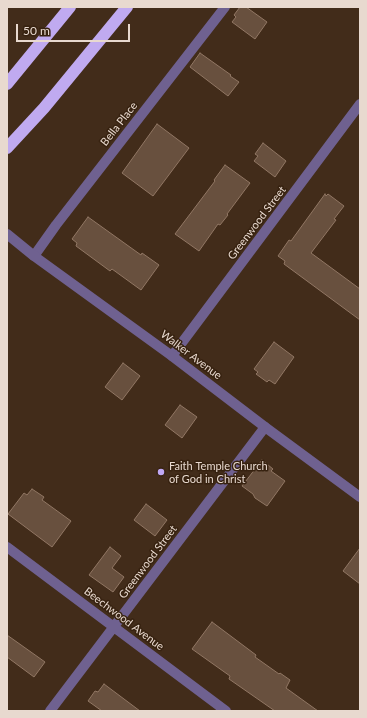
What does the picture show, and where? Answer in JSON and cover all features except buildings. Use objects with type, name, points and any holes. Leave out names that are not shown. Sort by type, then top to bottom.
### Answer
[{"type":"highway","points":[[7,84],[70,7]]},
{"type":"highway","points":[[7,148],[44,108],[127,7]]},
{"type":"street","name":"Bella Place","points":[[34,256],[225,7]]},
{"type":"street","name":"Greenwood Street","points":[[172,356],[360,104]]},
{"type":"street","name":"Walker Avenue","points":[[7,234],[34,256],[172,356],[360,497]]},
{"type":"street","name":"Greenwood Street","points":[[50,711],[265,427]]},
{"type":"street","name":"Beechwood Avenue","points":[[7,547],[226,711]]},
{"type":"place","name":"Faith Temple Church of God in Christ","points":[[161,472]]}]
